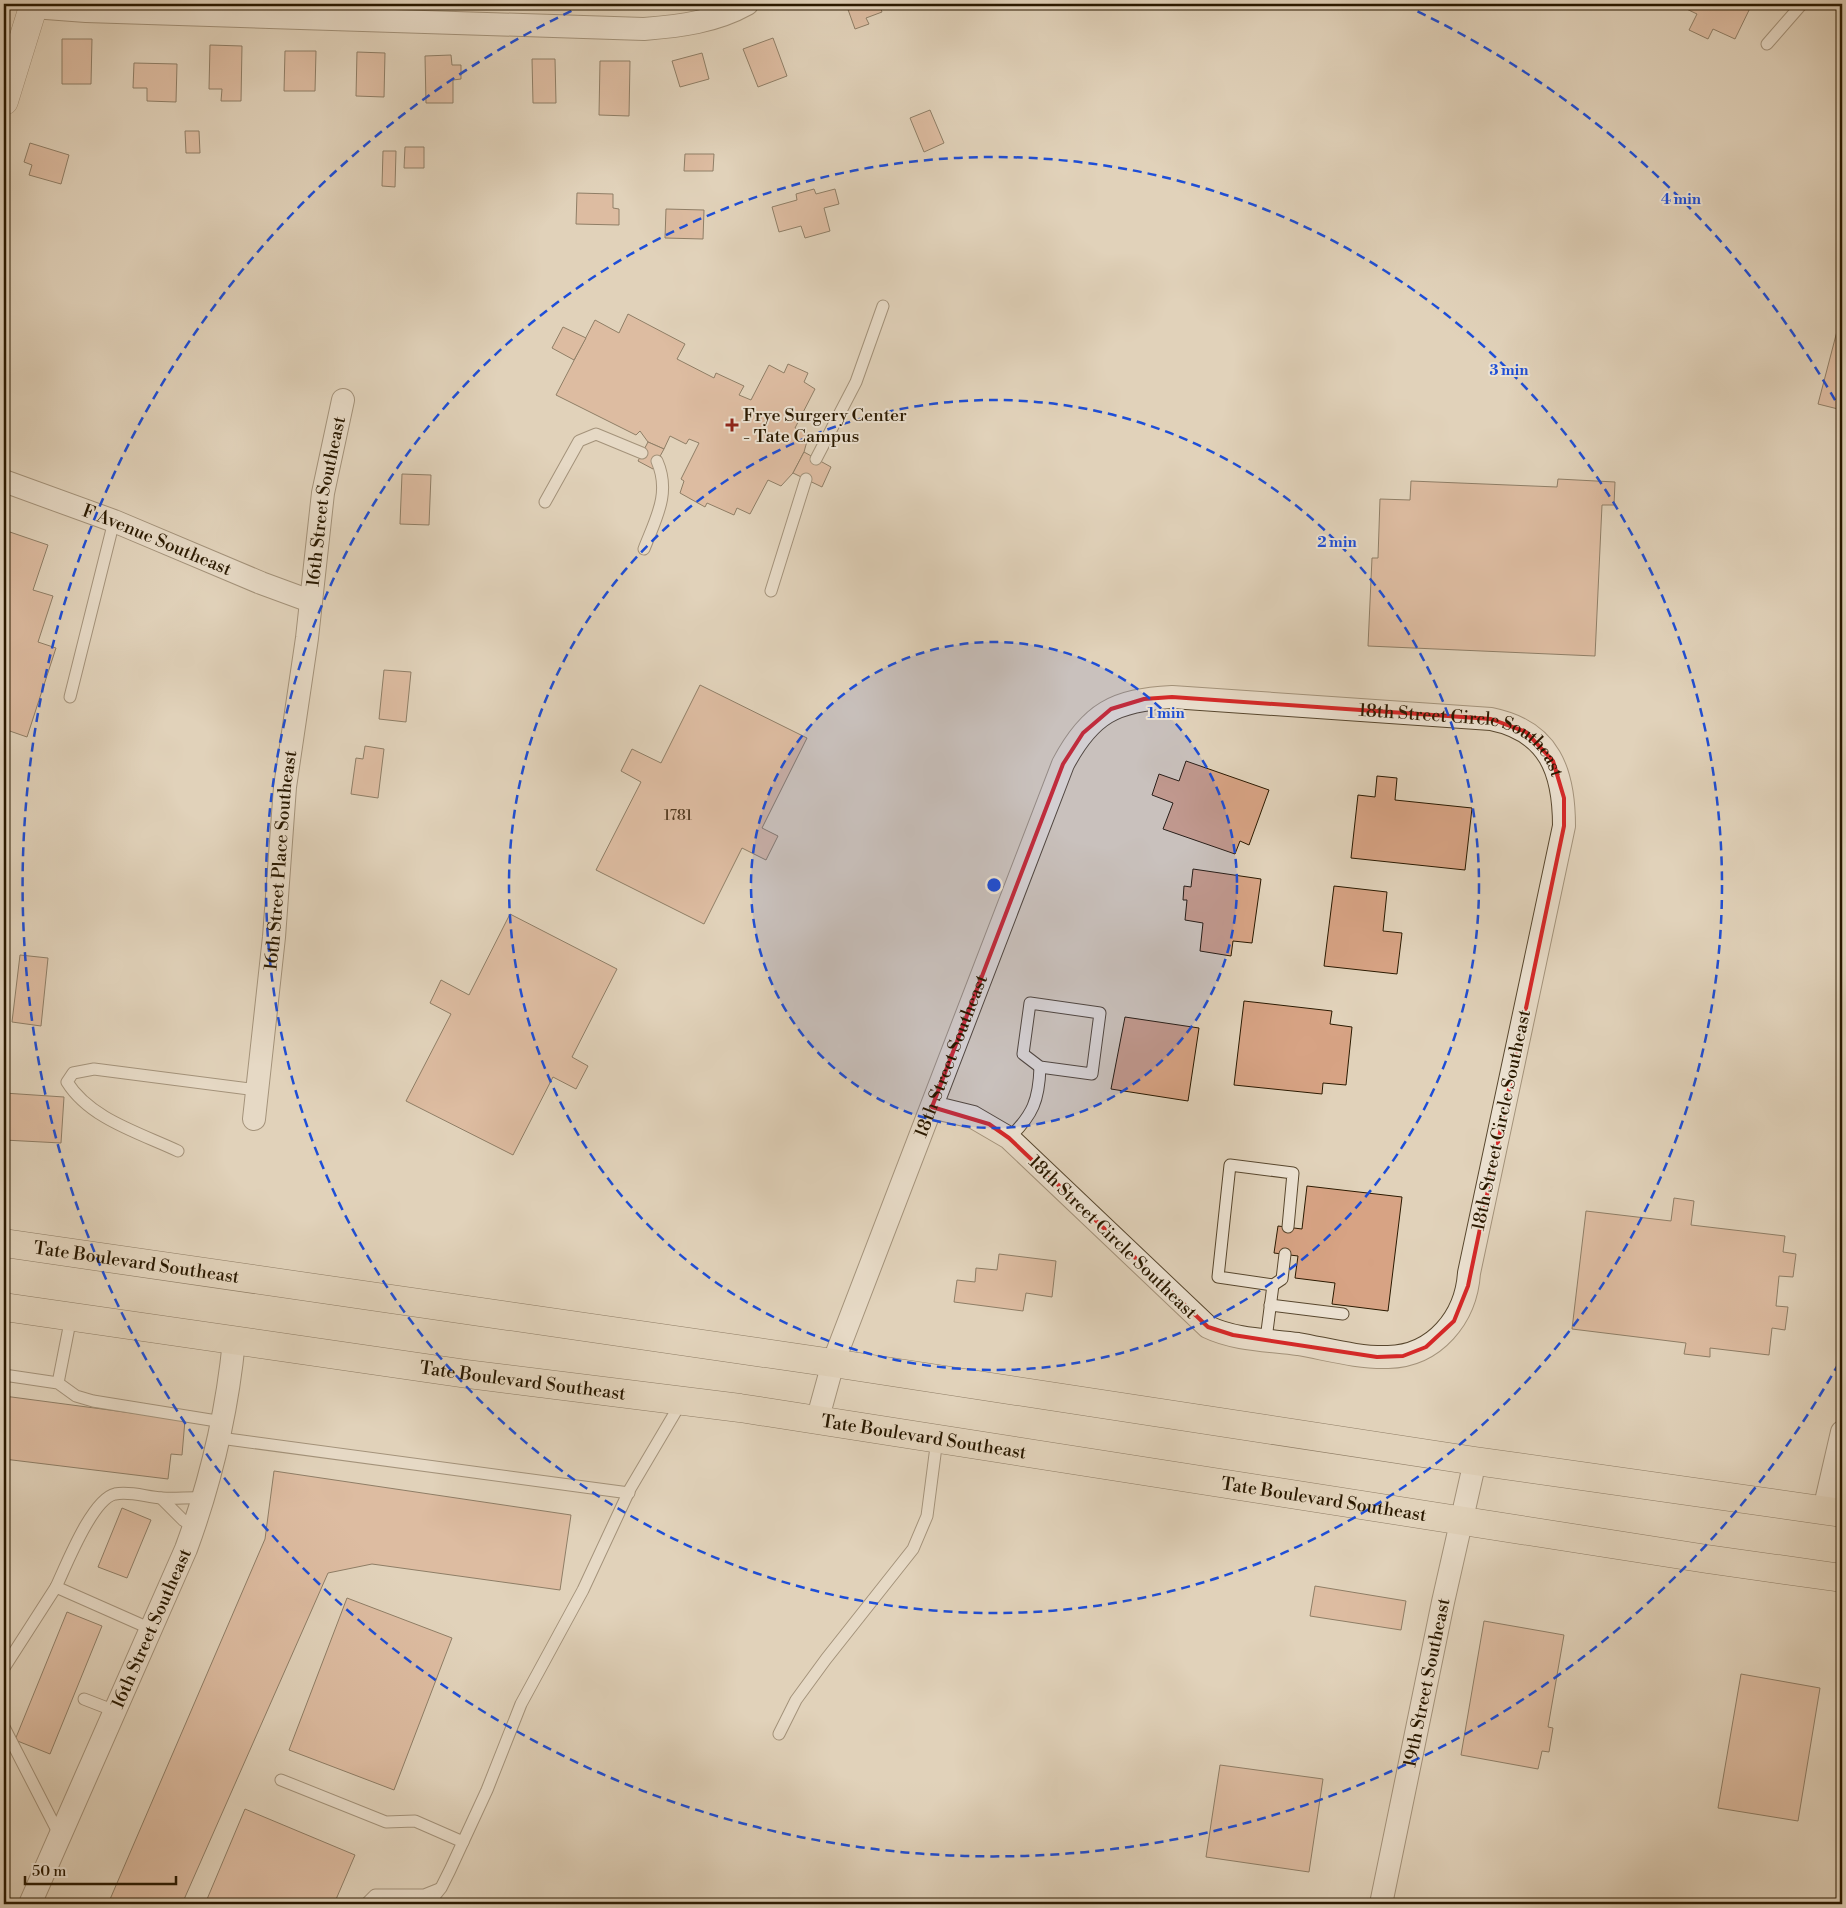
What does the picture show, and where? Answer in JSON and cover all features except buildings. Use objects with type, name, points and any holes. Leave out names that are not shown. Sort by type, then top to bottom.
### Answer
[{"type":"main road","name":"Tate Boulevard Southeast","points":[[4,1243],[833,1363],[1475,1461],[1833,1512]]},
{"type":"main road","name":"Tate Boulevard Southeast","points":[[4,1307],[467,1374],[683,1400],[1842,1578]]},
{"type":"street","points":[[4,101],[34,5],[86,11],[591,28],[676,27],[710,19],[747,4]]},
{"type":"street","name":"16th Street Southeast","points":[[310,601],[323,494],[343,400]]},
{"type":"street","name":"F Avenue Southeast","points":[[4,481],[114,521],[252,580],[310,601]]},
{"type":"street","name":"16th Street Place Southeast","points":[[254,1119],[274,937],[285,787],[307,638],[310,601]]},
{"type":"street","name":"18th Street Circle Southeast","points":[[932,1107],[973,1117],[1008,1138],[1082,1206],[1198,1319],[1220,1332],[1377,1357],[1403,1356],[1420,1350],[1437,1340],[1461,1310],[1466,1298],[1564,826],[1564,798],[1560,779],[1553,761],[1543,746],[1526,732],[1506,722],[1491,719],[1172,697],[1123,703],[1111,709]]},
{"type":"street","name":"18th Street Southeast","points":[[817,1421],[833,1363],[1063,764],[1083,733],[1111,709]]},
{"type":"street","name":"16th Street Southeast","points":[[30,1904],[194,1527],[204,1498],[222,1430],[234,1341]]},
{"type":"street","points":[[1833,1512],[1842,1432]]},
{"type":"street","name":"19th Street Southeast","points":[[1381,1904],[1443,1602],[1475,1461]]},
{"type":"lane","points":[[1767,44],[1802,4]]},
{"type":"lane","points":[[816,459],[856,382],[883,306]]},
{"type":"lane","points":[[545,502],[579,441],[596,434],[642,453]]},
{"type":"lane","points":[[644,549],[663,501],[663,475],[657,461]]},
{"type":"lane","points":[[771,591],[806,479]]},
{"type":"lane","points":[[70,697],[114,521]]},
{"type":"lane","points":[[1030,1003],[1100,1013],[1092,1074],[1040,1066],[1022,1054],[1030,1003]]},
{"type":"lane","points":[[1008,1138],[1030,1116],[1037,1097],[1040,1066]]},
{"type":"lane","points":[[178,1151],[99,1114],[74,1094],[67,1082],[73,1073],[94,1069],[257,1090]]},
{"type":"lane","points":[[1285,1254],[1282,1279],[1272,1285],[1218,1277],[1230,1165],[1293,1173],[1288,1227]]},
{"type":"lane","points":[[1266,1339],[1272,1285]]},
{"type":"lane","points":[[1270,1305],[1343,1314]]},
{"type":"lane","points":[[58,1383],[71,1317]]},
{"type":"lane","points":[[4,1375],[58,1383],[76,1396],[93,1401],[222,1430],[628,1493]]},
{"type":"lane","points":[[428,1904],[441,1888],[463,1842],[487,1790],[521,1704],[583,1590],[628,1493],[683,1400]]},
{"type":"lane","points":[[779,1734],[796,1700],[826,1659],[913,1550],[927,1516],[937,1439]]},
{"type":"lane","points":[[4,1668],[56,1587],[92,1514],[102,1502],[113,1494],[126,1493],[162,1498],[204,1498]]},
{"type":"lane","points":[[162,1498],[183,1520],[194,1527]]},
{"type":"lane","points":[[56,1587],[151,1628]]},
{"type":"lane","points":[[84,1699],[115,1711]]},
{"type":"lane","points":[[4,1727],[60,1836]]},
{"type":"lane","points":[[281,1780],[386,1822],[415,1821],[463,1842]]},
{"type":"lane","points":[[366,1904],[375,1895],[424,1895],[441,1888]]},
{"type":"highlighted area","points":[[1172,697],[1491,719],[1526,732],[1553,761],[1564,798],[1564,826],[1468,1286],[1454,1321],[1426,1347],[1403,1356],[1377,1357],[1233,1335],[1208,1327],[1009,1138],[989,1124],[932,1107],[1063,764],[1083,733],[1111,709],[1144,699]]},
{"type":"place","name":"Frye Surgery Center - Tate Campus","points":[[732,425]]}]
